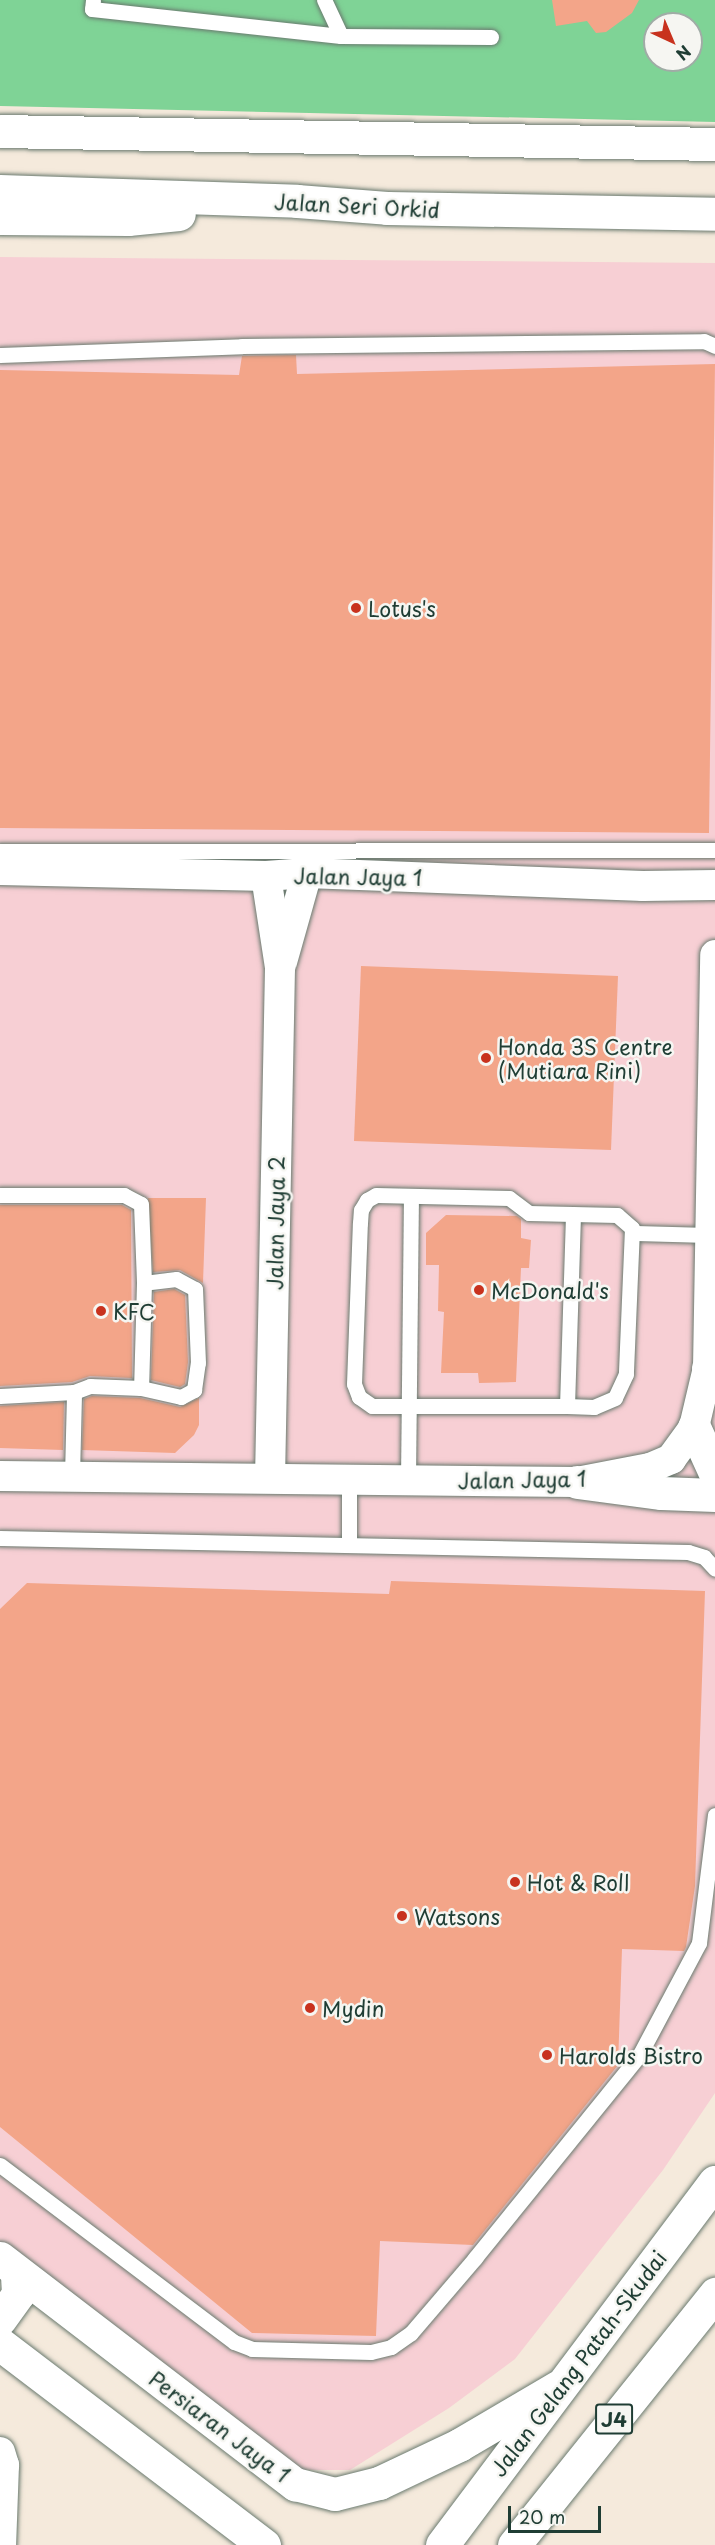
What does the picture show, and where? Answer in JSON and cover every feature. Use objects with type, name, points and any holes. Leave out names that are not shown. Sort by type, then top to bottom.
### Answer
[{"type":"main road","points":[[0,131],[715,144]]},
{"type":"main road","name":"Jalan Seri Orkid","points":[[0,191],[297,201],[387,208],[715,214]]},
{"type":"main road","points":[[0,218],[128,219],[297,201]]},
{"type":"main road","points":[[694,1427],[715,1473]]},
{"type":"main road","points":[[577,1482],[661,1493],[715,1495]]},
{"type":"main road","name":"Jalan Gelang Patah-Skudai","points":[[442,2545],[558,2387],[715,2181]]},
{"type":"main road","points":[[0,2319],[18,2294],[9,2266]]},
{"type":"main road","name":"Persiaran Jaya 1","points":[[9,2266],[295,2484],[335,2494],[379,2483],[459,2445],[558,2387]]},
{"type":"main road","name":"J4","points":[[514,2545],[715,2294]]},
{"type":"main road","points":[[0,2344],[264,2545]]},
{"type":"street","name":"Jalan Jaya 1","points":[[0,870],[306,862],[643,886],[715,885]]},
{"type":"street","name":"Jalan Jaya 2","points":[[280,968],[306,862]]},
{"type":"street","name":"Jalan Jaya 2","points":[[266,864],[280,968],[270,1478]]},
{"type":"street","name":"Jalan Jaya 1","points":[[0,1476],[577,1482],[661,1465],[685,1445],[694,1427],[712,1375],[710,1235],[715,955]]},
{"type":"street","points":[[0,2452],[4,2465],[1,2545]]},
{"type":"lane","points":[[93,0],[92,9],[341,36],[491,37]]},
{"type":"lane","points":[[324,0],[341,36]]},
{"type":"lane","points":[[0,355],[253,346],[704,342],[715,346]]},
{"type":"lane","points":[[306,862],[715,850]]},
{"type":"lane","points":[[0,851],[266,864]]},
{"type":"lane","points":[[0,1195],[124,1195],[141,1204],[144,1283],[141,1389]]},
{"type":"lane","points":[[634,1233],[623,1387],[606,1404],[372,1406],[359,1397],[354,1384],[361,1210],[376,1195],[509,1198],[529,1213],[617,1215],[634,1233],[710,1235]]},
{"type":"lane","points":[[408,1480],[411,1196]]},
{"type":"lane","points":[[567,1406],[573,1214]]},
{"type":"lane","points":[[0,1396],[74,1392],[90,1386],[141,1389],[181,1397],[194,1390],[198,1363],[195,1288],[176,1278],[144,1283]]},
{"type":"lane","points":[[72,1476],[74,1392]]},
{"type":"lane","points":[[349,1479],[349,1544]]},
{"type":"lane","points":[[0,1538],[688,1552],[704,1557],[715,1569]]},
{"type":"lane","points":[[0,2165],[234,2342],[252,2349],[371,2352],[391,2348],[411,2333],[475,2258],[639,2054],[699,1943],[715,1815]]},
{"type":"shaded area","points":[[0,257],[715,263],[715,2093],[663,2170],[515,2359],[449,2408],[350,2470],[297,2470],[0,2254]]},
{"type":"green space","points":[[0,0],[715,0],[715,122],[0,106]]},
{"type":"building","points":[[552,0],[639,0],[632,13],[606,32],[596,33],[587,21],[556,26]]},
{"type":"building","name":"Lotus's","points":[[296,355],[297,374],[715,364],[709,833],[0,828],[0,370],[239,375],[242,356]]},
{"type":"building","name":"Honda 3S Centre (Mutiara Rini)","points":[[361,966],[618,976],[611,1150],[354,1141]]},
{"type":"building","points":[[148,1198],[206,1198],[203,1283],[180,1270],[153,1272]]},
{"type":"building","points":[[0,1205],[122,1205],[131,1210],[132,1378],[90,1376],[72,1382],[0,1386]]},
{"type":"building","name":"McDonald's","points":[[446,1215],[517,1216],[521,1219],[521,1238],[531,1240],[529,1268],[521,1268],[516,1382],[479,1383],[478,1373],[441,1373],[444,1312],[438,1311],[439,1265],[426,1265],[426,1233]]},
{"type":"building","points":[[174,1289],[185,1295],[188,1362],[185,1384],[180,1387],[151,1380],[154,1292]]},
{"type":"building","points":[[92,1396],[140,1398],[180,1407],[199,1398],[199,1425],[194,1435],[175,1453],[82,1450],[84,1399]]},
{"type":"building","points":[[64,1402],[63,1450],[0,1448],[0,1406]]},
{"type":"building","name":"Mydin","points":[[391,1581],[705,1591],[695,1886],[686,1947],[684,1951],[622,1949],[618,2065],[473,2245],[380,2241],[376,2336],[252,2333],[0,2127],[0,1609],[27,1583],[389,1594]]},
{"type":"place","name":"Lotus's","points":[[356,608]]},
{"type":"place","name":"Honda 3S Centre (Mutiara Rini)","points":[[486,1058]]},
{"type":"place","name":"McDonald's","points":[[479,1290]]},
{"type":"place","name":"KFC","points":[[101,1311]]},
{"type":"place","name":"Hot & Roll","points":[[515,1882]]},
{"type":"place","name":"Watsons","points":[[402,1916]]},
{"type":"place","name":"Mydin","points":[[310,2008]]},
{"type":"place","name":"Harolds Bistro","points":[[547,2055]]}]
